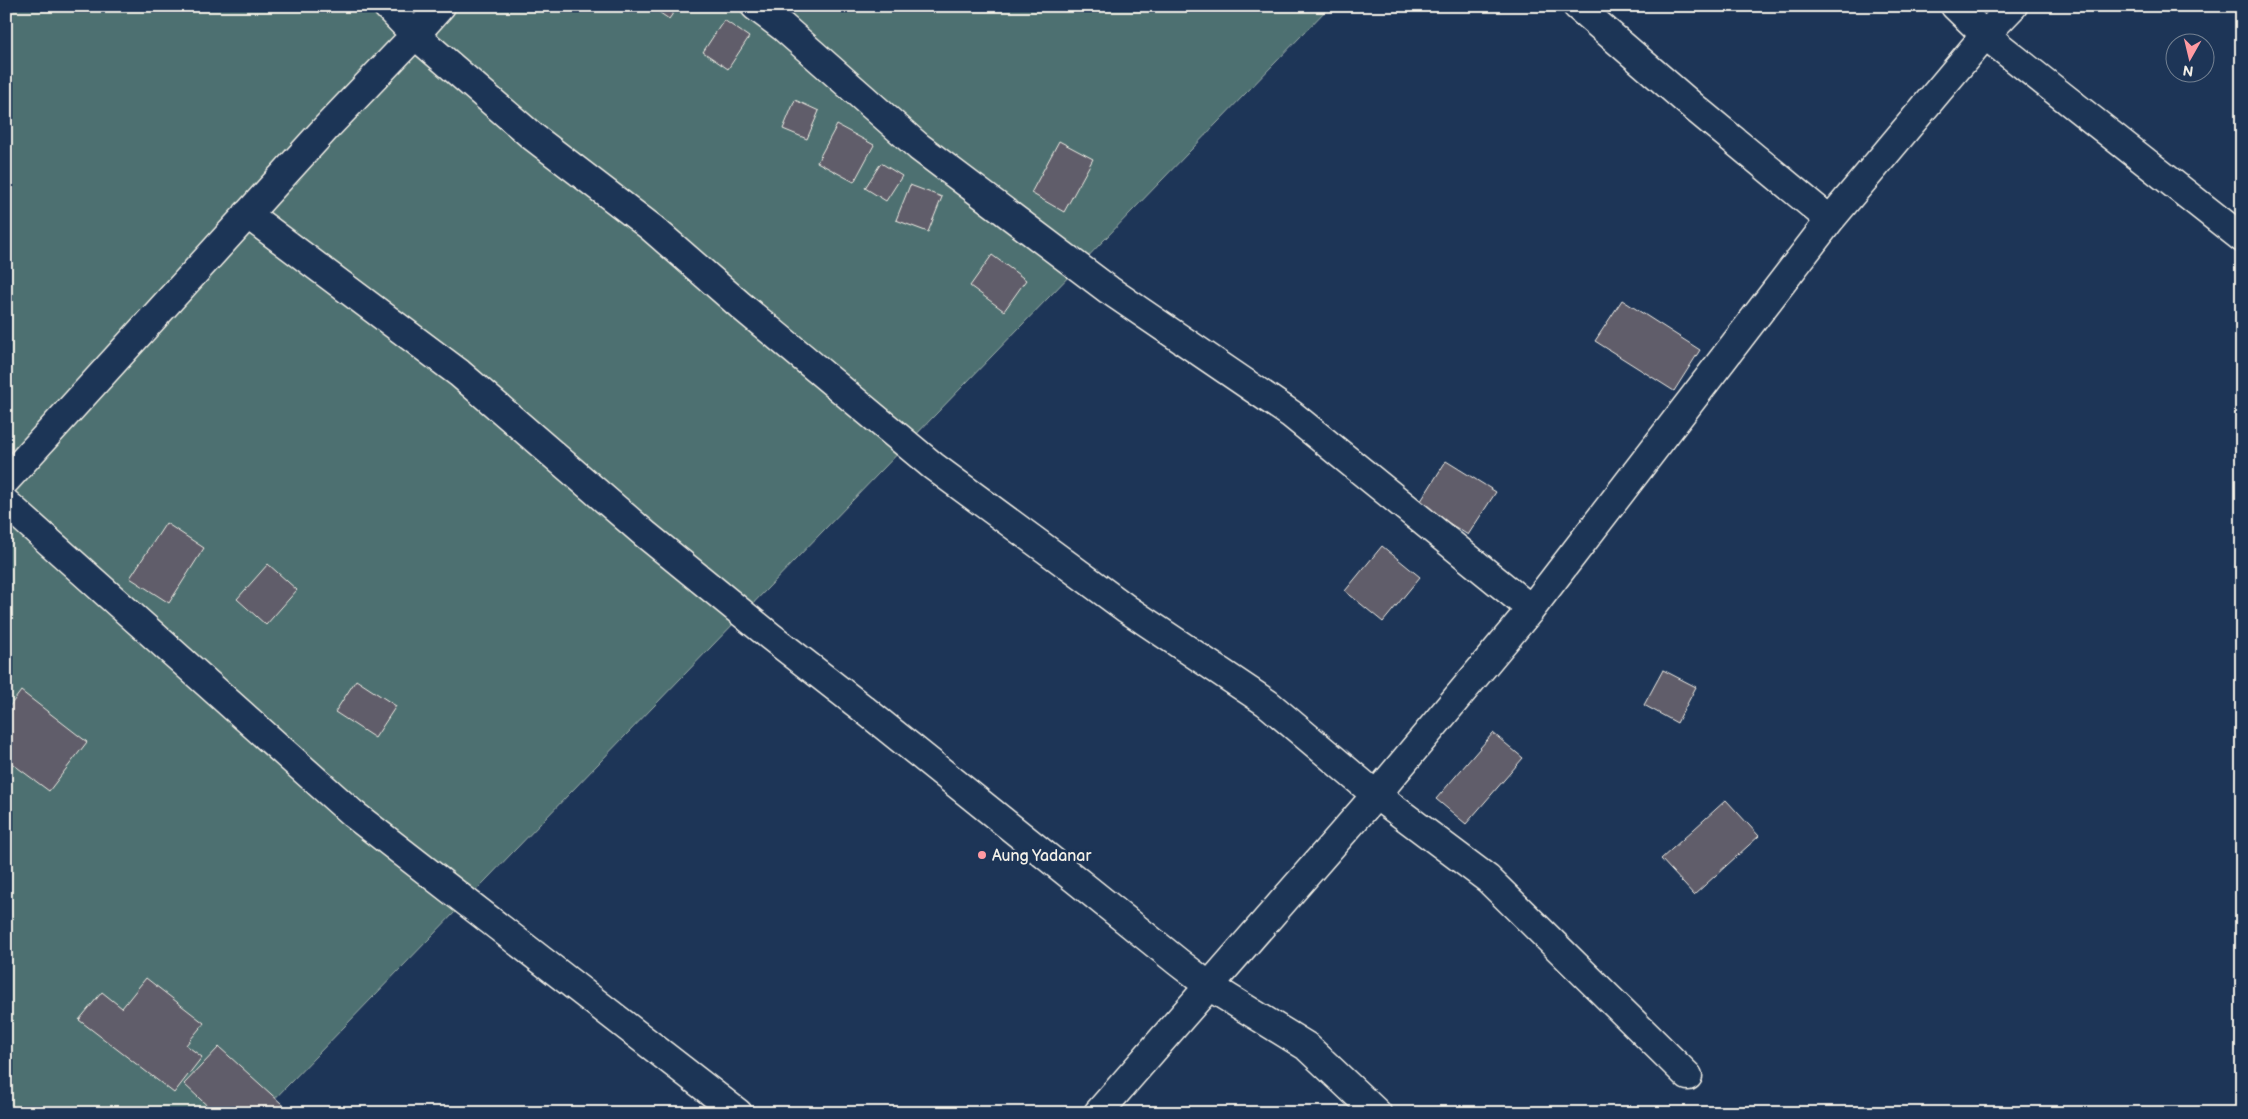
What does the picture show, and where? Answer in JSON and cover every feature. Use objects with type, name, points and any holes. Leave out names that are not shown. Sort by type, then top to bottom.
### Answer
[{"type":"street","points":[[388,6],[415,35],[532,136],[652,228],[740,305],[933,466],[1127,609],[1268,703],[1376,795],[1488,879],[1688,1076]]},
{"type":"street","points":[[6,480],[247,214],[441,6]]},
{"type":"street","points":[[755,6],[783,27],[919,147],[1109,290],[1291,414],[1531,609]]},
{"type":"street","points":[[1576,6],[1830,220]]},
{"type":"street","points":[[1955,6],[1985,35],[2242,238]]},
{"type":"street","points":[[1098,1113],[1376,795],[1531,609],[1830,220],[1985,35],[2013,6]]},
{"type":"street","points":[[247,214],[459,373],[645,534],[770,636],[861,706],[965,792],[1210,986],[1306,1046],[1377,1113]]},
{"type":"street","points":[[6,503],[352,813],[738,1113]]},
{"type":"green space","points":[[6,6],[1330,6],[261,1113],[6,1113]]},
{"type":"building","points":[[650,6],[678,6],[669,19]]},
{"type":"building","points":[[724,20],[749,37],[728,69],[703,52]]},
{"type":"building","points":[[795,100],[819,111],[807,139],[783,129]]},
{"type":"building","points":[[837,125],[874,145],[854,182],[817,162]]},
{"type":"building","points":[[1059,141],[1093,159],[1064,212],[1031,193]]},
{"type":"building","points":[[881,163],[902,176],[886,201],[865,188]]},
{"type":"building","points":[[910,185],[942,197],[928,232],[896,220]]},
{"type":"building","points":[[992,255],[1026,280],[1004,311],[970,286]]},
{"type":"building","points":[[1622,300],[1700,350],[1674,391],[1595,341]]},
{"type":"building","points":[[1446,461],[1496,492],[1468,535],[1419,504]]},
{"type":"building","points":[[166,523],[204,548],[169,603],[130,578]]},
{"type":"building","points":[[1382,546],[1420,577],[1383,622],[1345,591]]},
{"type":"building","points":[[268,564],[297,590],[266,625],[237,599]]},
{"type":"building","points":[[1663,670],[1696,687],[1677,723],[1644,705]]},
{"type":"building","points":[[356,680],[396,706],[375,738],[335,712]]},
{"type":"building","points":[[21,691],[87,742],[49,791],[6,759],[6,711]]},
{"type":"building","points":[[1493,733],[1523,758],[1466,824],[1436,799]]},
{"type":"building","points":[[1726,800],[1759,836],[1694,895],[1661,859]]},
{"type":"building","points":[[146,978],[204,1023],[186,1045],[202,1057],[174,1093],[79,1020],[102,992],[122,1008]]},
{"type":"building","points":[[219,1047],[292,1113],[215,1113],[184,1084]]},
{"type":"place","name":"Aung Yadanar","points":[[982,855]]}]
